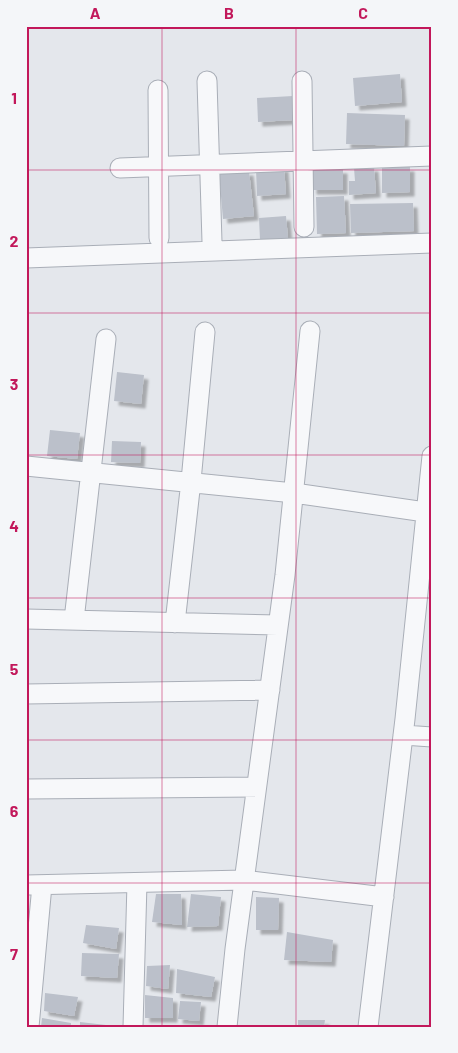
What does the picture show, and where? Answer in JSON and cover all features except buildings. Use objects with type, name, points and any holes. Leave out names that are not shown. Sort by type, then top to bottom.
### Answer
[{"type":"street","points":[[207,81],[212,242]]},
{"type":"street","points":[[302,82],[304,227]]},
{"type":"street","points":[[158,90],[159,238]]},
{"type":"street","points":[[120,168],[432,156]]},
{"type":"street","points":[[26,258],[432,243]]},
{"type":"street","points":[[227,1027],[235,949],[294,493],[310,331]]},
{"type":"street","points":[[175,623],[191,483],[205,332]]},
{"type":"street","points":[[74,620],[106,339]]},
{"type":"street","points":[[368,1027],[429,513],[432,456]]},
{"type":"street","points":[[26,466],[294,493],[429,513]]},
{"type":"street","points":[[26,619],[278,625]]},
{"type":"street","points":[[26,694],[270,690]]},
{"type":"street","points":[[403,735],[432,737]]},
{"type":"street","points":[[26,789],[256,787]]},
{"type":"street","points":[[29,1027],[34,885],[244,880],[384,897]]},
{"type":"street","points":[[133,1027],[137,883]]}]
